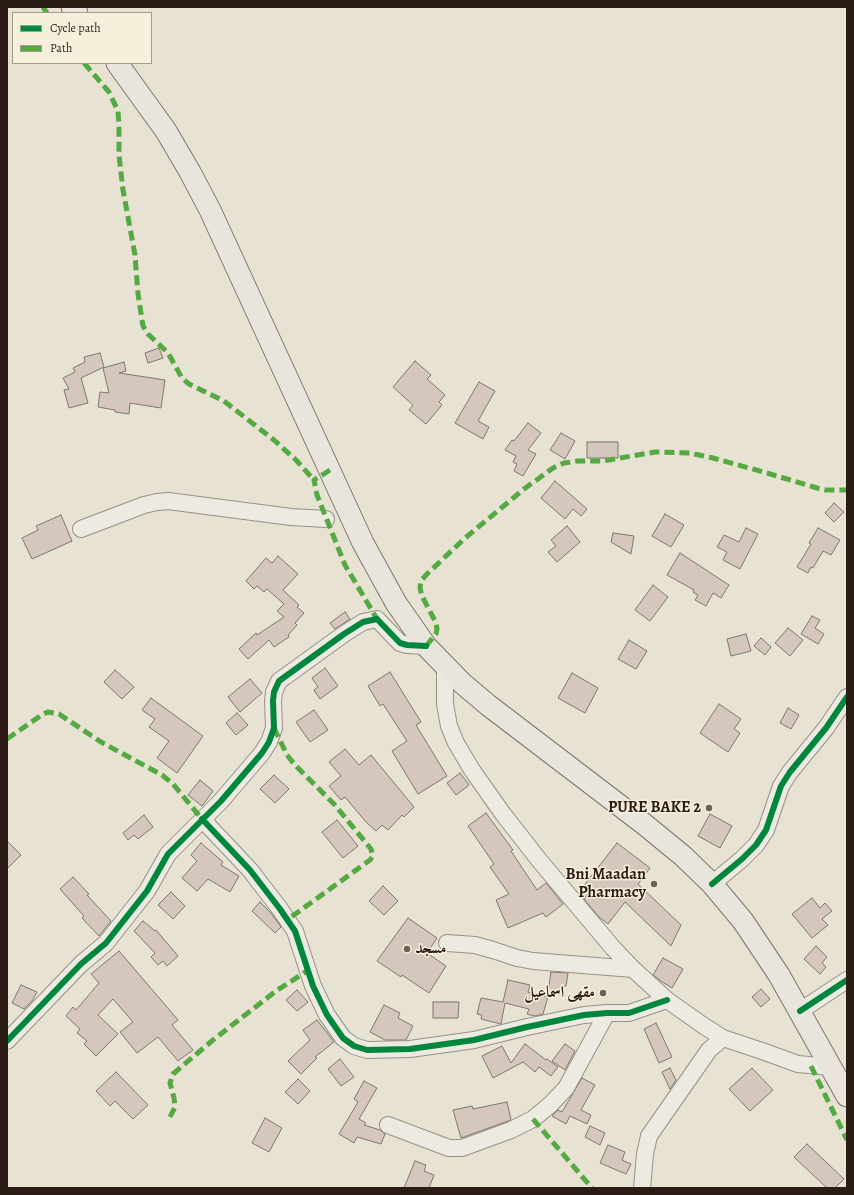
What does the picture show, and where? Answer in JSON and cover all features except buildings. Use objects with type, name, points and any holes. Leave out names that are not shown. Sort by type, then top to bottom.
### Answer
[{"type":"main road","points":[[117,64],[166,131],[190,172],[210,210],[363,543],[396,603],[426,646],[462,683],[488,705],[644,824],[683,856],[712,884],[743,920],[779,975],[847,1096]]},
{"type":"street","points":[[81,529],[144,505],[157,502],[168,502],[291,517],[326,519]]},
{"type":"street","points":[[7,1041],[81,964],[106,943],[147,891],[168,854],[239,781],[262,753],[269,742],[274,728],[274,692],[278,681],[363,622],[377,619],[400,643],[426,646]]},
{"type":"street","points":[[445,666],[445,704],[449,726],[456,743],[468,763],[503,814],[539,860],[613,948],[633,969],[667,1000],[723,1038],[762,1050],[798,1064],[831,1067]]},
{"type":"street","points":[[712,884],[756,845],[766,830],[781,786],[790,772],[826,728],[847,697]]},
{"type":"street","points":[[202,819],[250,870],[295,931],[313,986],[327,1015],[343,1038],[354,1046],[367,1050],[410,1049],[474,1040],[584,1015],[629,1013],[667,1000]]},
{"type":"street","points":[[447,943],[475,945],[525,960],[633,969]]},
{"type":"street","points":[[800,1011],[847,980]]},
{"type":"street","points":[[388,1125],[449,1148],[462,1148],[517,1127],[533,1119],[551,1104],[566,1088],[607,1013]]},
{"type":"street","points":[[642,1188],[645,1154],[649,1136],[709,1050],[723,1038]]},
{"type":"marked path","points":[[43,7],[46,12]]},
{"type":"marked path","points":[[85,64],[109,92],[118,111],[119,155],[123,190],[135,255],[138,294],[143,326],[148,334],[168,353],[182,378],[189,384],[224,401],[274,440],[296,460],[314,480]]},
{"type":"marked path","points":[[426,646],[436,634],[437,629],[436,623],[422,596],[420,588],[421,581],[464,539],[524,489],[553,468],[564,463],[578,461],[603,461],[655,452],[690,453],[713,458],[817,488],[826,490],[847,490]]},
{"type":"marked path","points":[[330,470],[314,480],[317,495],[345,565],[377,619]]},
{"type":"marked path","points":[[7,739],[43,714],[48,712],[59,714],[101,742],[162,775],[173,784],[202,819]]},
{"type":"marked path","points":[[274,728],[287,755],[334,804],[371,849],[373,856],[370,860],[287,920]]},
{"type":"marked path","points":[[170,1117],[175,1107],[170,1083],[173,1074],[213,1040],[276,991],[307,971]]},
{"type":"marked path","points":[[811,1066],[847,1140]]},
{"type":"marked path","points":[[533,1119],[592,1188]]},
{"type":"cycle path","points":[[7,1041],[81,964],[106,943],[147,891],[168,854],[221,801],[262,753],[269,742],[274,728],[273,701],[274,692],[279,681],[363,622],[377,619],[400,643],[426,646]]},
{"type":"cycle path","points":[[712,884],[756,845],[766,830],[781,786],[790,772],[826,728],[847,697]]},
{"type":"cycle path","points":[[202,819],[250,870],[295,931],[313,986],[327,1015],[343,1038],[354,1046],[367,1050],[410,1049],[474,1040],[584,1015],[629,1013],[667,1000]]},
{"type":"cycle path","points":[[800,1011],[847,980]]},
{"type":"place","name":"PURE BAKE 2","points":[[709,808]]},
{"type":"place","name":"Bni Maadan Pharmacy","points":[[654,884]]},
{"type":"place","name":"مسجد","points":[[407,949]]},
{"type":"place","name":"مقهى اسماعيل","points":[[603,993]]}]
